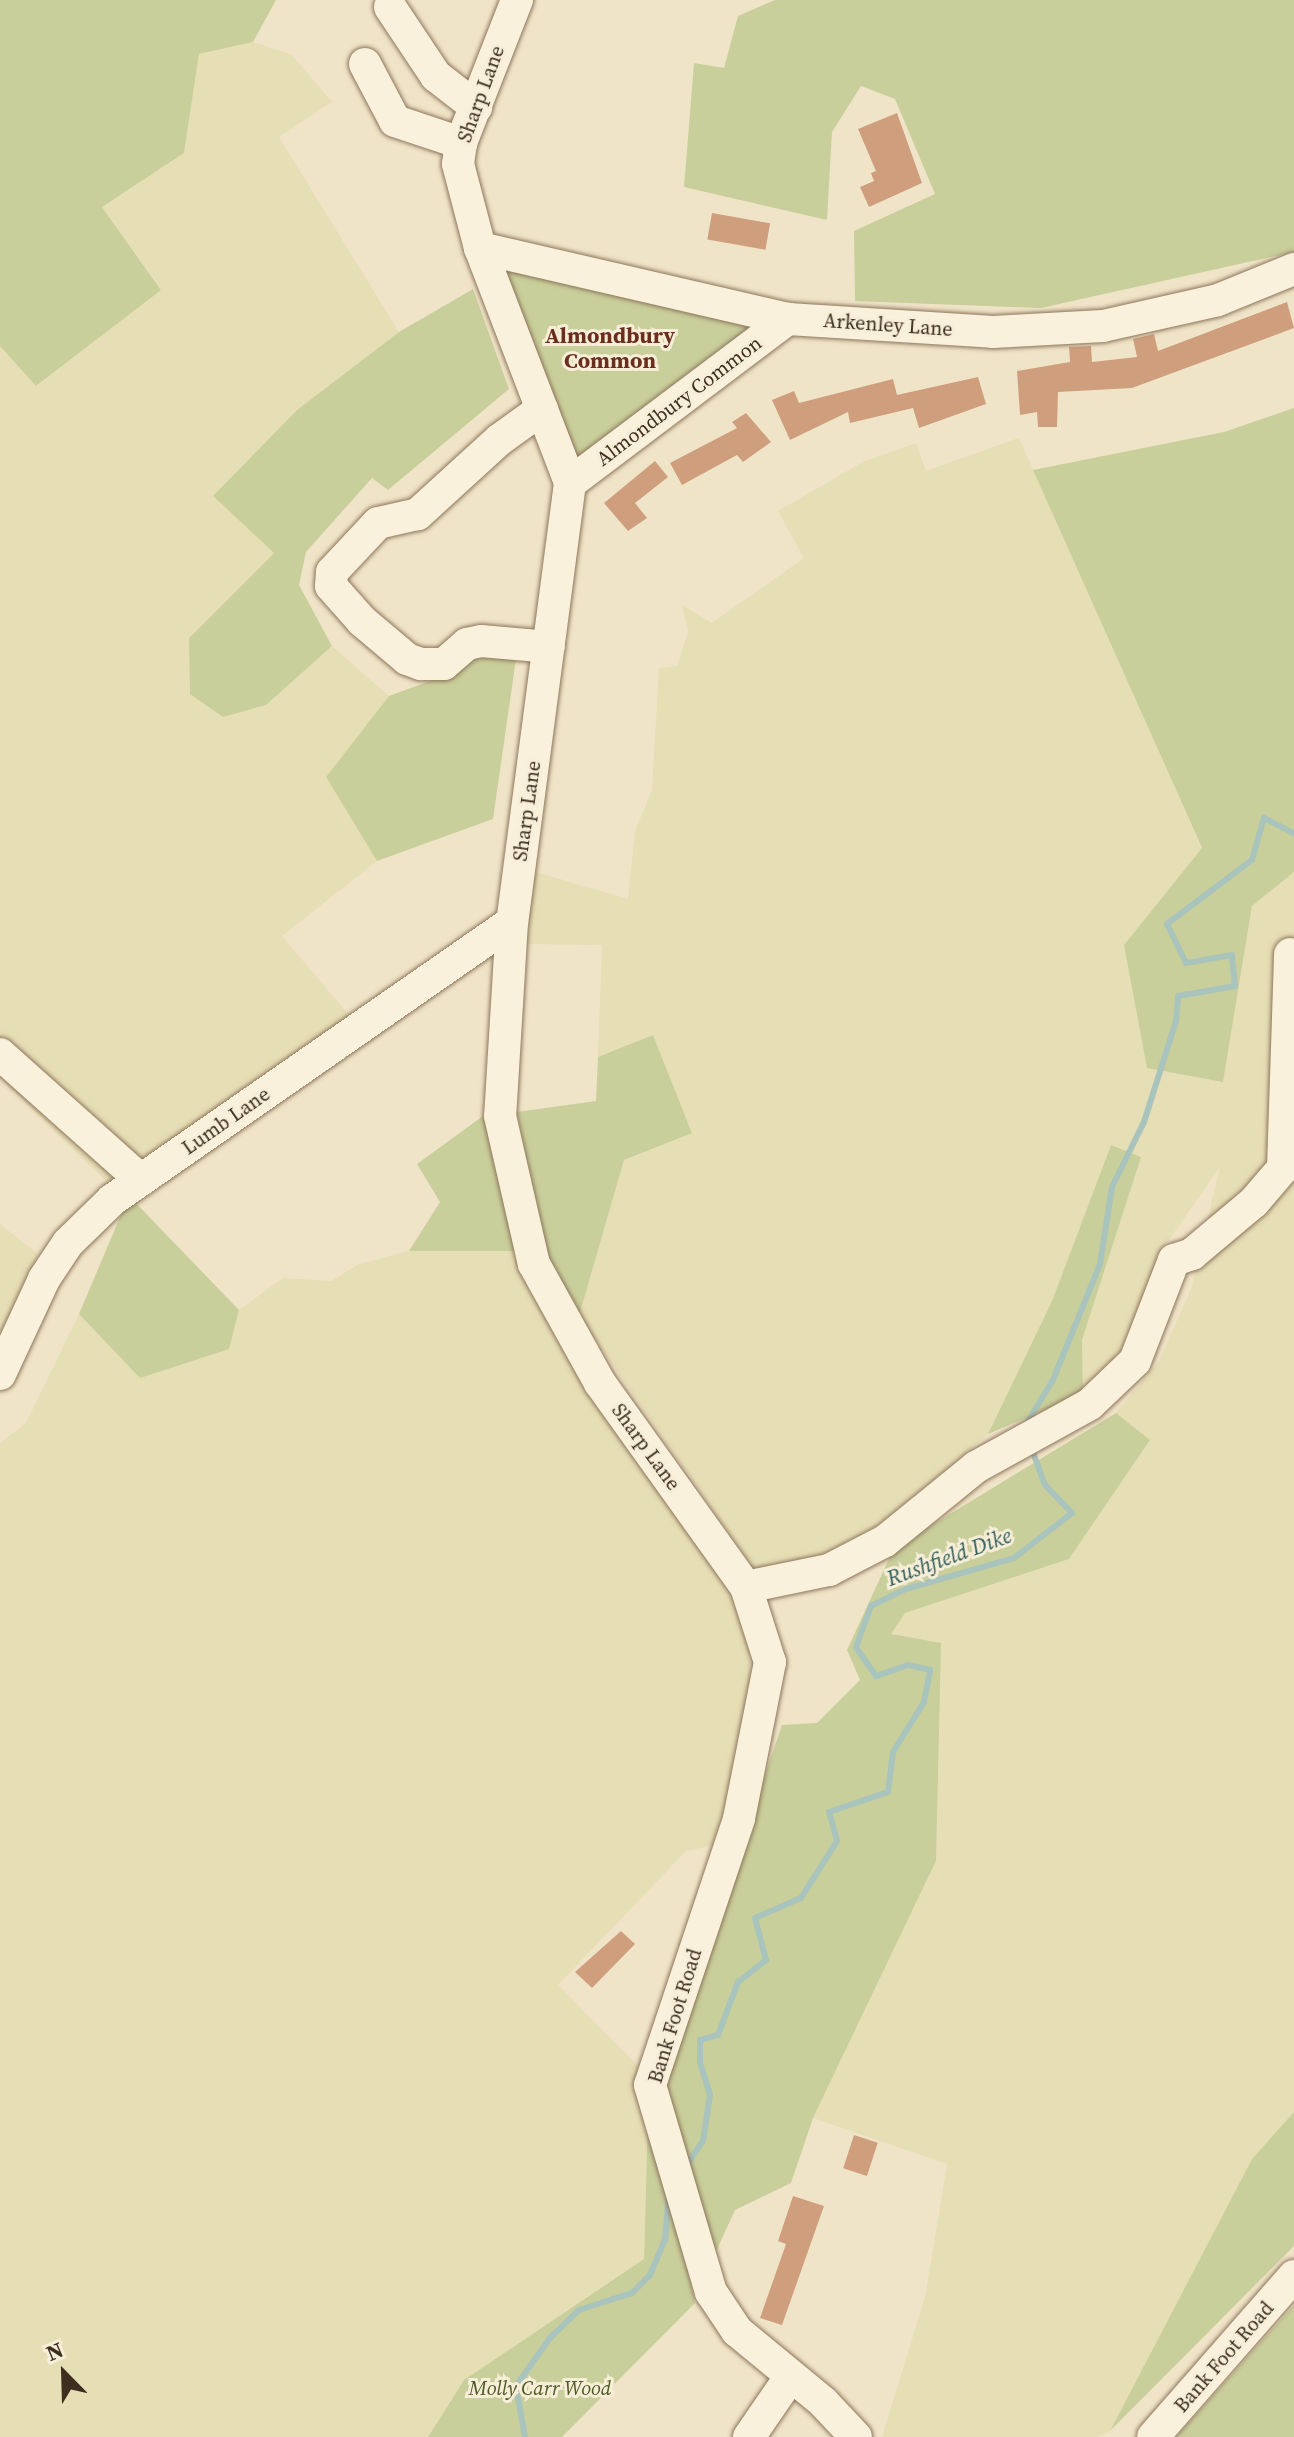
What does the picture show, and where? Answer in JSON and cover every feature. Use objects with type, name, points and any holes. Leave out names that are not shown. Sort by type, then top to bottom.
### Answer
[{"type":"street","name":"Sharp Lane","points":[[517,0],[461,143],[458,164],[480,248],[570,483],[512,922],[500,1116],[534,1264],[600,1383],[746,1587]]},
{"type":"street","points":[[390,7],[436,76],[476,107]]},
{"type":"street","points":[[365,64],[395,121],[461,143]]},
{"type":"street","name":"Arkenley Lane","points":[[480,248],[788,319],[993,332],[1103,326],[1218,300],[1294,269]]},
{"type":"street","name":"Almondbury Common","points":[[570,483],[788,319]]},
{"type":"street","points":[[542,409],[499,440],[418,514],[378,523],[332,572],[331,580],[336,598],[407,659],[421,664],[444,664],[467,644],[481,641],[549,647]]},
{"type":"street","name":"Lumb Lane","points":[[0,1374],[44,1279],[68,1243],[141,1180],[512,922]]},
{"type":"street","points":[[746,1587],[843,1563],[885,1541],[976,1467],[1090,1404],[1135,1361],[1174,1260],[1192,1254],[1254,1202],[1283,1168],[1288,1137],[1291,961]]},
{"type":"street","points":[[0,1054],[141,1180]]},
{"type":"street","name":"Bank Foot Road","points":[[746,1587],[770,1662],[739,1819],[650,2085],[711,2292],[737,2331],[856,2437]]},
{"type":"street","name":"Bank Foot Road","points":[[1167,2431],[1294,2276]]},
{"type":"street","points":[[749,2437],[791,2376]]},
{"type":"shaded area","points":[[253,42],[292,55],[332,102],[279,137],[399,332],[297,410],[213,496],[274,553],[189,638],[266,705],[332,646],[389,696],[326,777],[377,861],[282,936],[349,1015],[110,1185],[0,1078],[0,346],[37,386],[161,289],[102,207],[184,153],[199,54]]},
{"type":"shaded area","points":[[1019,438],[1202,849],[1124,945],[1223,1082],[1252,906],[1294,872],[1294,2112],[1252,2159],[1110,2431],[1097,2437],[882,2437],[925,2297],[947,2164],[813,2118],[936,1861],[935,1775],[890,1635],[905,1613],[1069,1559],[1150,1440],[1116,1413],[1159,1361],[1191,1289],[1220,1167],[1164,1247],[1127,1348],[1083,1394],[1082,1340],[1140,1157],[1111,1145],[1052,1301],[988,1434],[883,1523],[824,1554],[754,1569],[579,1316],[624,1160],[692,1132],[653,1036],[598,1057],[602,945],[521,944],[529,870],[628,899],[635,831],[652,790],[659,668],[677,666],[688,632],[682,605],[712,623],[804,558],[778,511],[863,462],[916,443],[926,471]]},
{"type":"shaded area","points":[[0,1224],[38,1254],[0,1347]]},
{"type":"shaded area","points":[[409,1251],[526,1251],[746,1614],[751,1679],[721,1844],[686,1851],[558,1985],[649,2077],[644,2259],[464,2380],[428,2437],[0,2437],[0,1443],[26,1423],[79,1314],[140,1377],[229,1349],[239,1310],[283,1278],[331,1281],[359,1264]]},
{"type":"green space","points":[[0,0],[276,0],[253,42],[199,54],[184,153],[102,207],[161,290],[36,386],[0,346]]},
{"type":"green space","points":[[775,0],[1294,0],[1294,252],[1041,308],[855,301],[854,231],[935,194],[895,99],[861,86],[832,132],[827,220],[684,187],[694,63],[724,68],[738,16]]},
{"type":"green space","name":"Almondbury Common","points":[[481,245],[788,318],[571,480]]},
{"type":"green space","points":[[473,289],[509,389],[388,490],[372,478],[306,552],[299,585],[332,646],[266,705],[223,717],[190,694],[189,638],[274,553],[213,496],[297,410],[399,332]]},
{"type":"green space","points":[[1294,408],[1294,872],[1252,906],[1223,1082],[1147,1068],[1124,945],[1202,848],[1033,470],[1224,432]]},
{"type":"green space","points":[[493,647],[516,659],[493,819],[377,861],[326,777],[389,696],[446,675]]},
{"type":"green space","points":[[653,1035],[692,1133],[624,1160],[579,1316],[545,1252],[517,1112],[596,1101],[598,1057]]},
{"type":"green space","points":[[483,1116],[526,1251],[409,1251],[440,1202],[417,1164]]},
{"type":"green space","points":[[1111,1145],[1141,1157],[1082,1340],[1083,1394],[988,1434],[1052,1301]]},
{"type":"green space","points":[[129,1196],[239,1310],[229,1349],[140,1378],[79,1314]]},
{"type":"green space","points":[[1116,1413],[1150,1440],[1069,1559],[905,1613],[891,1634],[941,1643],[936,1861],[813,2118],[791,2183],[735,2210],[714,2256],[659,2087],[782,1725],[817,1723],[860,1680],[847,1650],[894,1548]]},
{"type":"green space","name":"Molly Carr Wood","points":[[649,2077],[695,2303],[562,2437],[428,2437],[464,2380],[644,2259]]},
{"type":"green space","points":[[1294,2112],[1294,2246],[1110,2431],[1252,2159]]},
{"type":"green space","points":[[1294,2305],[1294,2437],[1176,2437]]},
{"type":"building","points":[[897,113],[922,183],[869,207],[860,187],[874,181],[871,173],[876,171],[858,129]]},
{"type":"building","points":[[712,213],[770,223],[765,250],[707,240]]},
{"type":"building","points":[[1287,302],[1294,328],[1132,388],[1058,392],[1057,427],[1038,427],[1037,412],[1020,415],[1017,371],[1070,362],[1069,347],[1091,346],[1092,362],[1137,357],[1133,339],[1154,334],[1158,351]]},
{"type":"building","points":[[978,377],[986,404],[919,428],[913,408],[850,423],[848,412],[790,440],[772,400],[794,391],[799,403],[893,379],[897,395]]},
{"type":"building","points":[[746,413],[771,442],[743,462],[737,455],[682,485],[670,463],[737,428],[732,422]]},
{"type":"building","points":[[655,461],[668,477],[635,503],[647,518],[628,531],[604,503]]},
{"type":"building","points":[[621,1931],[635,1944],[592,1988],[575,1972]]},
{"type":"building","points":[[854,2135],[878,2143],[867,2176],[843,2168]]},
{"type":"building","points":[[793,2196],[824,2206],[782,2325],[760,2318],[786,2244],[778,2241]]},
{"type":"waterway","name":"Rushfield Dike","points":[[1025,1426],[1053,1380],[1100,1264],[1112,1187],[1144,1122],[1176,1021],[1178,996],[1235,986],[1232,955],[1186,963],[1167,924],[1252,860],[1264,818],[1294,833]]},
{"type":"waterway","name":"Rushfield Dike","points":[[686,2166],[703,2141],[710,2095],[700,2062],[700,2040],[718,2035],[738,1982],[766,1960],[755,1918],[801,1898],[837,1841],[829,1812],[888,1792],[893,1752],[924,1702],[930,1670],[908,1665],[876,1676],[856,1647],[871,1606],[906,1589],[1014,1558],[1072,1513],[1045,1485],[1031,1447]]},
{"type":"waterway","name":"Rushfield Dike","points":[[525,2437],[516,2386],[550,2338],[579,2310],[632,2293],[650,2275],[665,2240],[669,2192]]},
{"type":"district","name":"Almondbury Common","points":[[610,348]]}]
